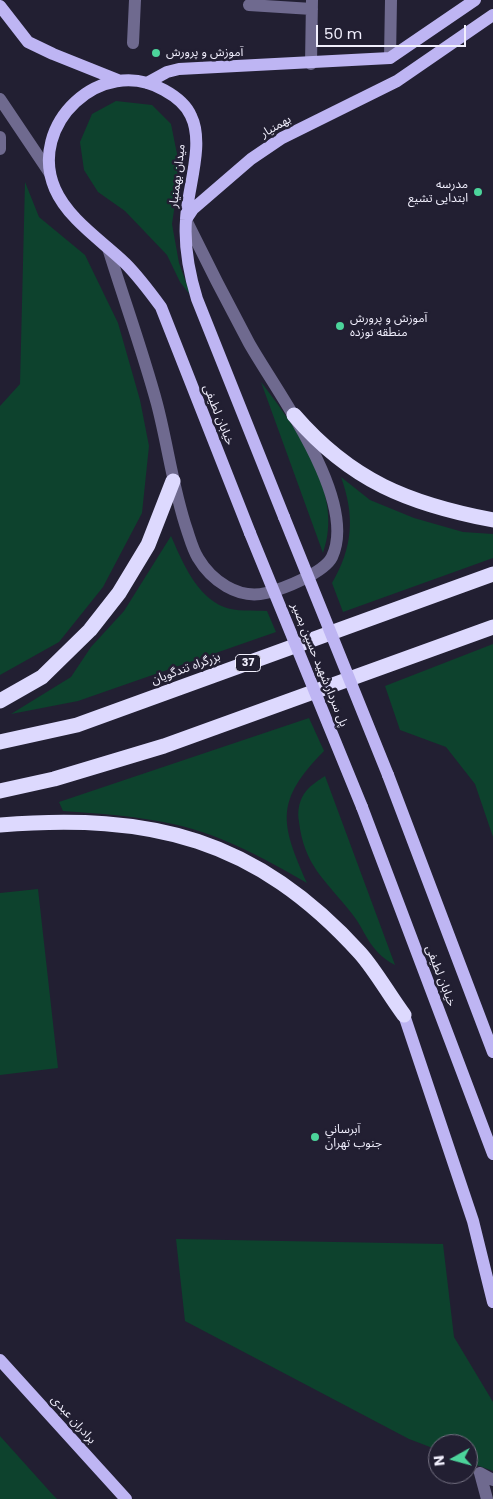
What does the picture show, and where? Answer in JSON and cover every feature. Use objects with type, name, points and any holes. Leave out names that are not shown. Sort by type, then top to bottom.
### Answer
[{"type":"highway","points":[[294,415],[318,442],[369,480],[405,498],[493,520]]},
{"type":"highway","points":[[0,701],[48,671],[90,630],[108,608],[148,545],[173,481]]},
{"type":"highway","name":"بزرگراه تندگویان","points":[[0,742],[77,725],[493,574]]},
{"type":"highway","points":[[0,791],[54,779],[164,746],[493,627]]},
{"type":"highway","points":[[0,826],[70,823],[126,825],[174,834],[227,852],[280,881],[320,914],[361,954],[404,1015]]},
{"type":"main road","points":[[147,83],[166,72],[178,69],[311,64],[390,58],[475,0]]},
{"type":"main road","points":[[0,6],[28,42],[118,80]]},
{"type":"main road","name":"بهمنیار","points":[[186,220],[193,209],[244,164],[282,138],[397,81],[493,15]]},
{"type":"main road","name":"میدان بهمنیار","points":[[161,307],[145,285],[68,210],[56,191],[49,172],[49,151],[54,132],[73,104],[92,89],[118,80],[147,83],[177,97],[191,116],[196,136],[186,220],[188,270],[197,299]]},
{"type":"main road","name":"خیابان لطیفی","points":[[197,299],[284,518]]},
{"type":"main road","name":"خیابان لطیفی","points":[[161,307],[250,533]]},
{"type":"main road","name":"پل سردار شهید حسین بصیر","points":[[284,518],[388,775]]},
{"type":"main road","name":"پل سردار شهید حسین بصیر","points":[[250,533],[362,807]]},
{"type":"main road","name":"خیابان لطیفی","points":[[388,775],[493,1052]]},
{"type":"main road","name":"خیابان لطیفی","points":[[362,807],[493,1154]]},
{"type":"main road","points":[[404,1015],[473,1220],[493,1302]]},
{"type":"main road","name":"برادران عبدی","points":[[0,1360],[126,1499]]},
{"type":"street","points":[[134,42],[135,0]]},
{"type":"street","points":[[390,58],[391,0]]},
{"type":"street","points":[[249,5],[312,4],[311,64]]},
{"type":"street","points":[[0,99],[49,172]]},
{"type":"street","points":[[0,137],[0,149]]},
{"type":"street","points":[[108,248],[157,404],[173,481],[196,555],[215,579],[238,592],[264,594],[295,583],[325,567],[332,558],[336,546],[338,520],[332,494],[294,415],[250,345],[186,220]]},
{"type":"street","points":[[487,1499],[480,1473],[493,1480]]},
{"type":"green space","points":[[116,101],[152,105],[171,124],[177,154],[178,183],[172,224],[179,263],[191,296],[180,282],[167,255],[125,211],[98,192],[84,170],[80,142],[92,114]]},
{"type":"green space","points":[[25,182],[39,217],[85,255],[118,323],[140,400],[149,446],[142,513],[103,587],[59,642],[0,675],[0,406],[20,384]]},
{"type":"green space","points":[[261,382],[302,440],[322,485],[328,507],[328,530],[323,553]]},
{"type":"green space","points":[[341,477],[370,500],[414,518],[463,532],[493,534],[493,558],[343,612],[332,583],[344,557],[350,531],[348,505]]},
{"type":"green space","points":[[171,536],[191,577],[205,595],[228,609],[267,611],[276,632],[78,701],[11,714],[71,677],[91,647],[124,611]]},
{"type":"green space","points":[[493,644],[493,837],[475,784],[446,747],[400,730],[385,686]]},
{"type":"green space","points":[[309,718],[324,751],[297,784],[290,799],[287,813],[291,844],[307,883],[243,849],[202,832],[183,826],[144,819],[63,811],[59,802]]},
{"type":"green space","points":[[325,776],[395,965],[373,947],[355,918],[316,870],[305,849],[299,822],[299,805],[307,790]]},
{"type":"green space","points":[[38,889],[58,1068],[0,1075],[0,893]]},
{"type":"green space","points":[[176,1239],[443,1244],[454,1337],[493,1402],[493,1471],[478,1466],[478,1434],[428,1434],[428,1446],[409,1439],[185,1321]]},
{"type":"green space","points":[[0,1436],[53,1495],[57,1499],[0,1499]]},
{"type":"place","name":"آموزش و پرورش","points":[[156,53]]},
{"type":"place","name":"مدرسه ابتدایی تشیع","points":[[478,192]]},
{"type":"place","name":"آموزش و پرورش منطقه نوزده","points":[[340,326]]},
{"type":"place","name":"آبرساني جنوب تهران","points":[[315,1137]]}]
